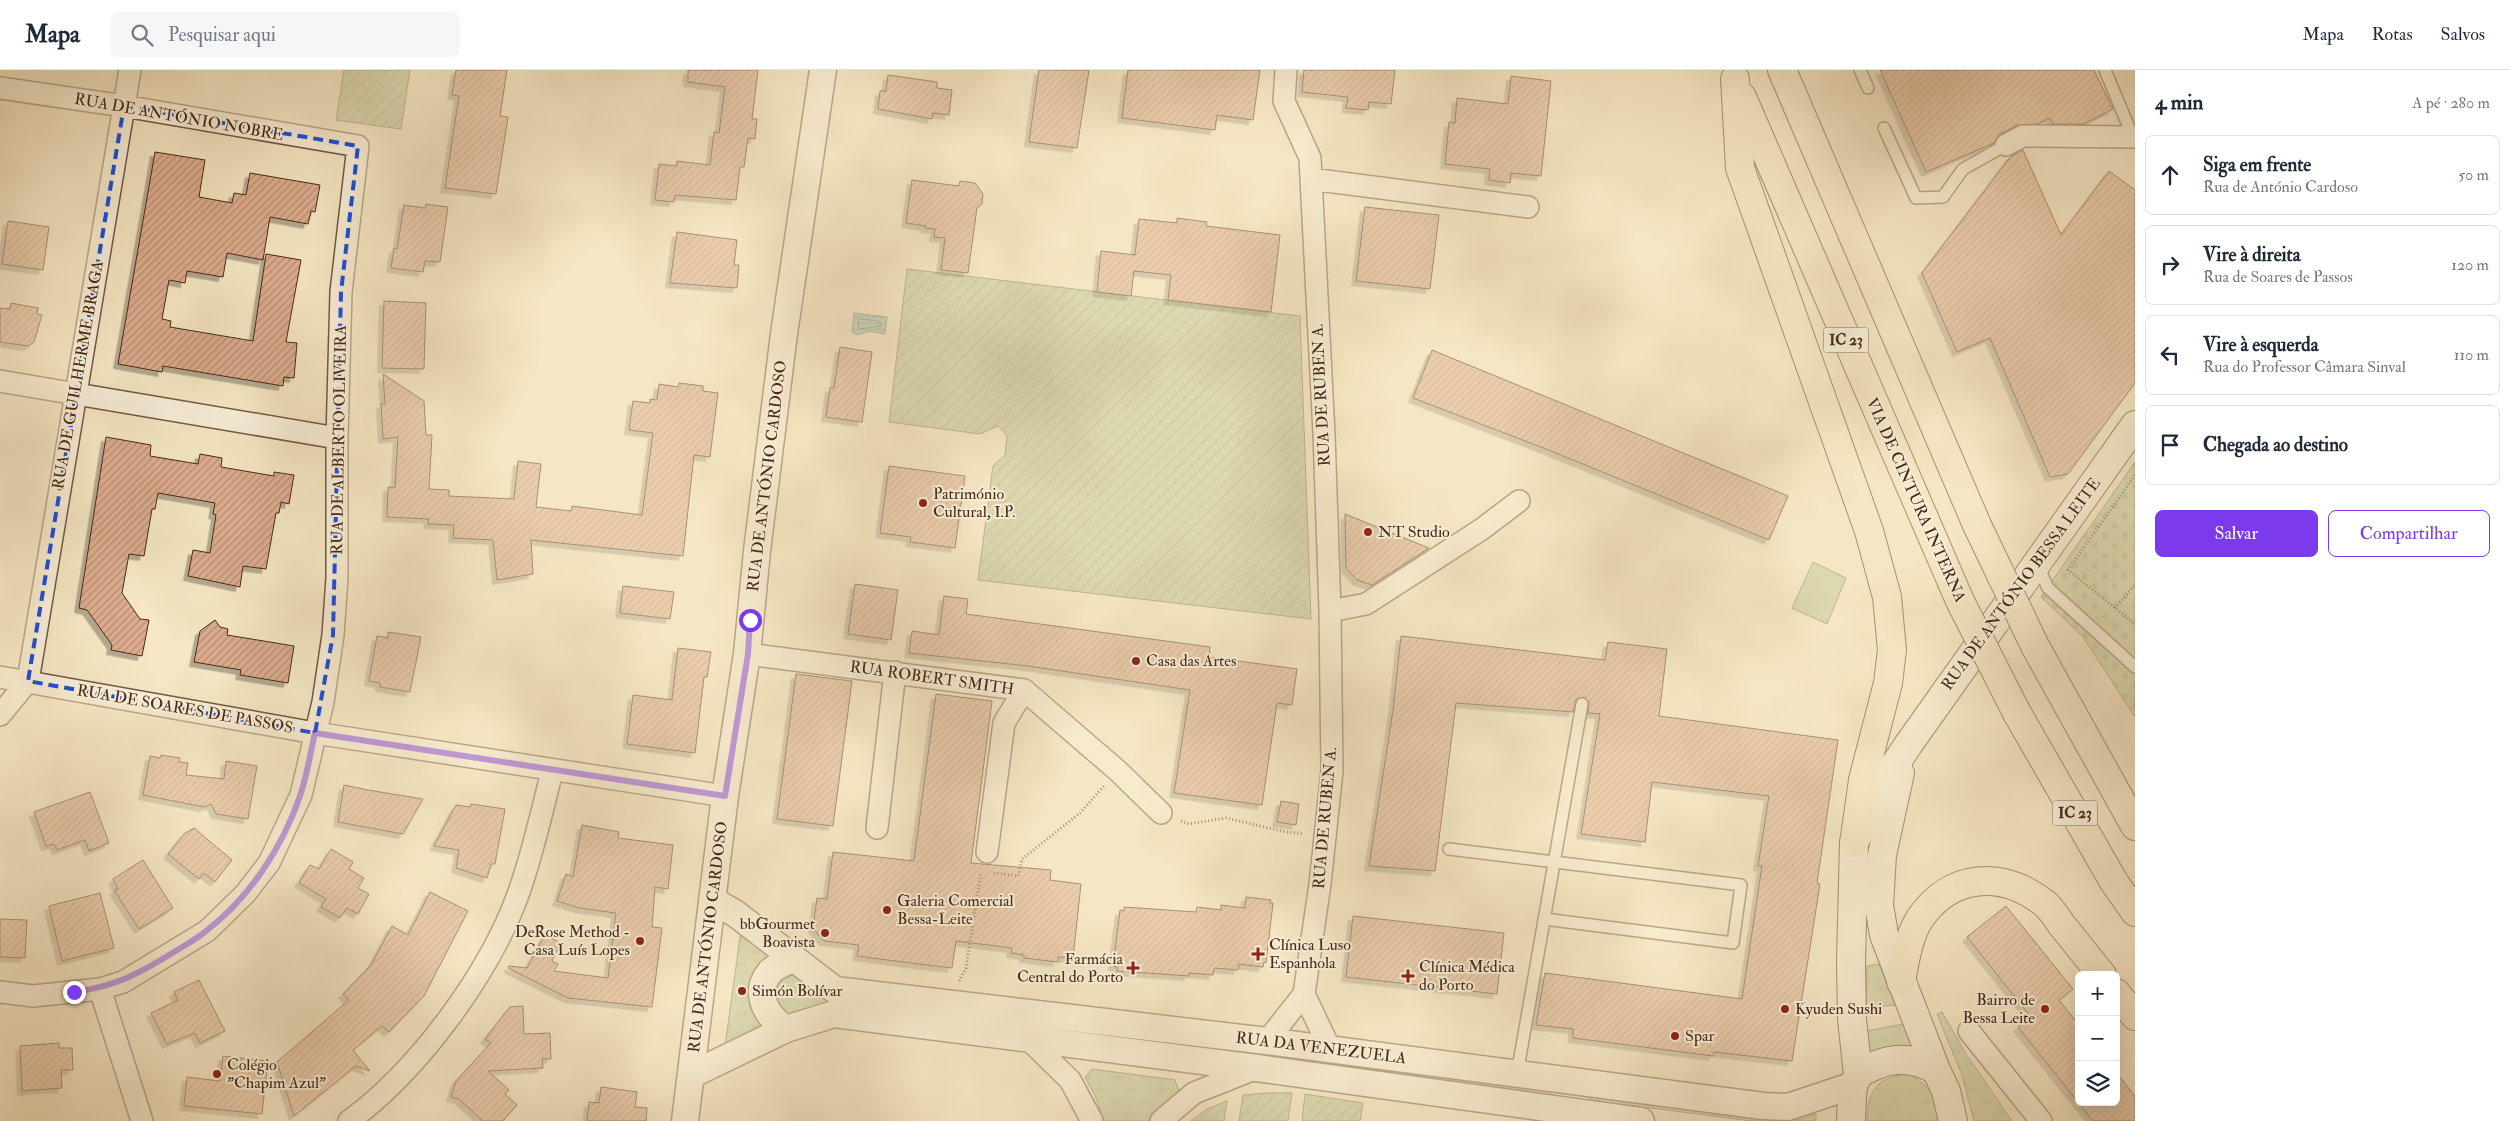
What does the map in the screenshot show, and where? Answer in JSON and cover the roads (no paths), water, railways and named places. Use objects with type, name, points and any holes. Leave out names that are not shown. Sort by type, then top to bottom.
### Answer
[{"type":"highway","name":"IC 23","points":[[1782,70],[1976,525],[2035,646],[2135,826]]},
{"type":"highway","name":"VIA DE CINTURA INTERNA","points":[[1733,74],[1960,601],[2017,713],[2114,882],[2135,912]]},
{"type":"highway","points":[[1733,74],[1740,168],[1869,530],[1887,597],[1892,650],[1888,683],[1864,780],[1854,843]]},
{"type":"highway","points":[[1901,982],[1909,943],[1919,921],[1940,895],[1954,886],[1993,880],[2021,888],[2046,904],[2099,971]]},
{"type":"highway","points":[[2120,998],[2135,1016]]},
{"type":"main road","name":"RUA DE ANTÓNIO BESSA LEITE","points":[[1851,1121],[1856,1080],[1852,1019],[1854,843],[1881,786],[1908,744],[2135,425]]},
{"type":"main road","name":"RUA DE ANTÓNIO BESSA LEITE","points":[[1908,744],[1882,855],[1879,905],[1884,935],[1901,982],[1946,1091],[1953,1121]]},
{"type":"main road","points":[[1856,1080],[1885,1061],[1901,1060],[1924,1063],[1936,1070]]},
{"type":"street","name":"RUA DE GUILHERME BRAGA","points":[[28,681],[130,70]]},
{"type":"street","name":"RUA DE ANTÓNIO CARDOSO","points":[[685,1121],[714,900],[725,796],[748,654],[757,551],[784,334],[823,70]]},
{"type":"street","name":"RUA DE RUBEN A.","points":[[1286,70],[1284,101],[1310,158],[1324,434],[1330,611],[1332,771],[1304,994]]},
{"type":"street","name":"RUA DE ANTÓNIO NOBRE","points":[[0,88],[124,106],[358,146]]},
{"type":"street","points":[[2006,145],[2023,136],[2134,137]]},
{"type":"street","name":"RUA DE ALBERTO OLIVEIRA","points":[[0,992],[33,996],[100,989],[123,982],[207,931],[246,894],[269,863],[301,795],[315,733],[333,635],[337,578],[337,438],[341,292],[358,146]]},
{"type":"street","points":[[1311,179],[1528,207]]},
{"type":"street","points":[[0,381],[337,438]]},
{"type":"street","points":[[1330,611],[1366,604],[1482,528],[1519,501]]},
{"type":"street","name":"RUA ROBERT SMITH","points":[[748,654],[1024,690],[1118,771],[1161,813]]},
{"type":"street","points":[[877,828],[895,672]]},
{"type":"street","name":"RUA DE SOARES DE PASSOS","points":[[0,677],[315,733],[552,771],[725,796]]},
{"type":"street","points":[[0,714],[28,681]]},
{"type":"street","points":[[988,852],[1004,723],[1024,690]]},
{"type":"street","points":[[349,1121],[400,1075],[445,1025],[495,944],[518,893],[536,838],[552,771]]},
{"type":"street","name":"RUA DA VENEZUELA","points":[[714,900],[836,990],[1267,1041],[1763,1106],[1788,1106],[1856,1080]]},
{"type":"street","points":[[786,1029],[773,1020],[764,1006],[762,984],[771,970],[794,958]]},
{"type":"street","points":[[100,989],[142,1121]]},
{"type":"street","points":[[1267,1041],[1304,994],[1330,1049]]},
{"type":"street","name":"RUA DA VENEZUELA","points":[[691,1075],[786,1029],[834,1014],[1257,1068],[1641,1121]]},
{"type":"street","points":[[1969,1031],[2041,1121]]},
{"type":"street","points":[[1029,1040],[1070,1080],[1092,1121]]},
{"type":"street","points":[[1161,1121],[1194,1093],[1257,1068]]},
{"type":"street","points":[[1567,1112],[1572,1081]]},
{"type":"lane","points":[[1860,70],[1868,88]]},
{"type":"lane","points":[[2105,70],[2134,137]]},
{"type":"lane","points":[[1884,128],[1916,198],[1943,197],[1963,169],[2006,145]]},
{"type":"lane","points":[[2036,562],[2048,588],[2135,667]]},
{"type":"lane","points":[[1517,1074],[1582,704]]},
{"type":"lane","points":[[1449,848],[1741,885],[1733,942],[1544,919]]},
{"type":"water","points":[[854,313],[887,317],[885,334],[869,331],[857,335],[852,332]]},
{"type":"place","name":"Património Cultural, I.P.","points":[[923,503]]},
{"type":"place","name":"NT Studio","points":[[1368,532]]},
{"type":"place","name":"Casa das Artes","points":[[1136,661]]},
{"type":"place","name":"Galeria Comercial Bessa-Leite","points":[[887,910]]},
{"type":"place","name":"bbGourmet Boavista","points":[[825,933]]},
{"type":"place","name":"DeRose Method - Casa Luís Lopes","points":[[640,941]]},
{"type":"place","name":"Clínica Luso Espanhola","points":[[1258,954]]},
{"type":"place","name":"Farmácia Central do Porto","points":[[1133,968]]},
{"type":"place","name":"Clínica Médica do Porto","points":[[1408,976]]},
{"type":"place","name":"Simón Bolívar","points":[[742,991]]},
{"type":"place","name":"Kyuden Sushi","points":[[1785,1009]]},
{"type":"place","name":"Bairro de Bessa Leite","points":[[2045,1009]]},
{"type":"place","name":"Spar","points":[[1675,1036]]},
{"type":"place","name":"Colégio \"Chapim Azul\"","points":[[217,1074]]}]
